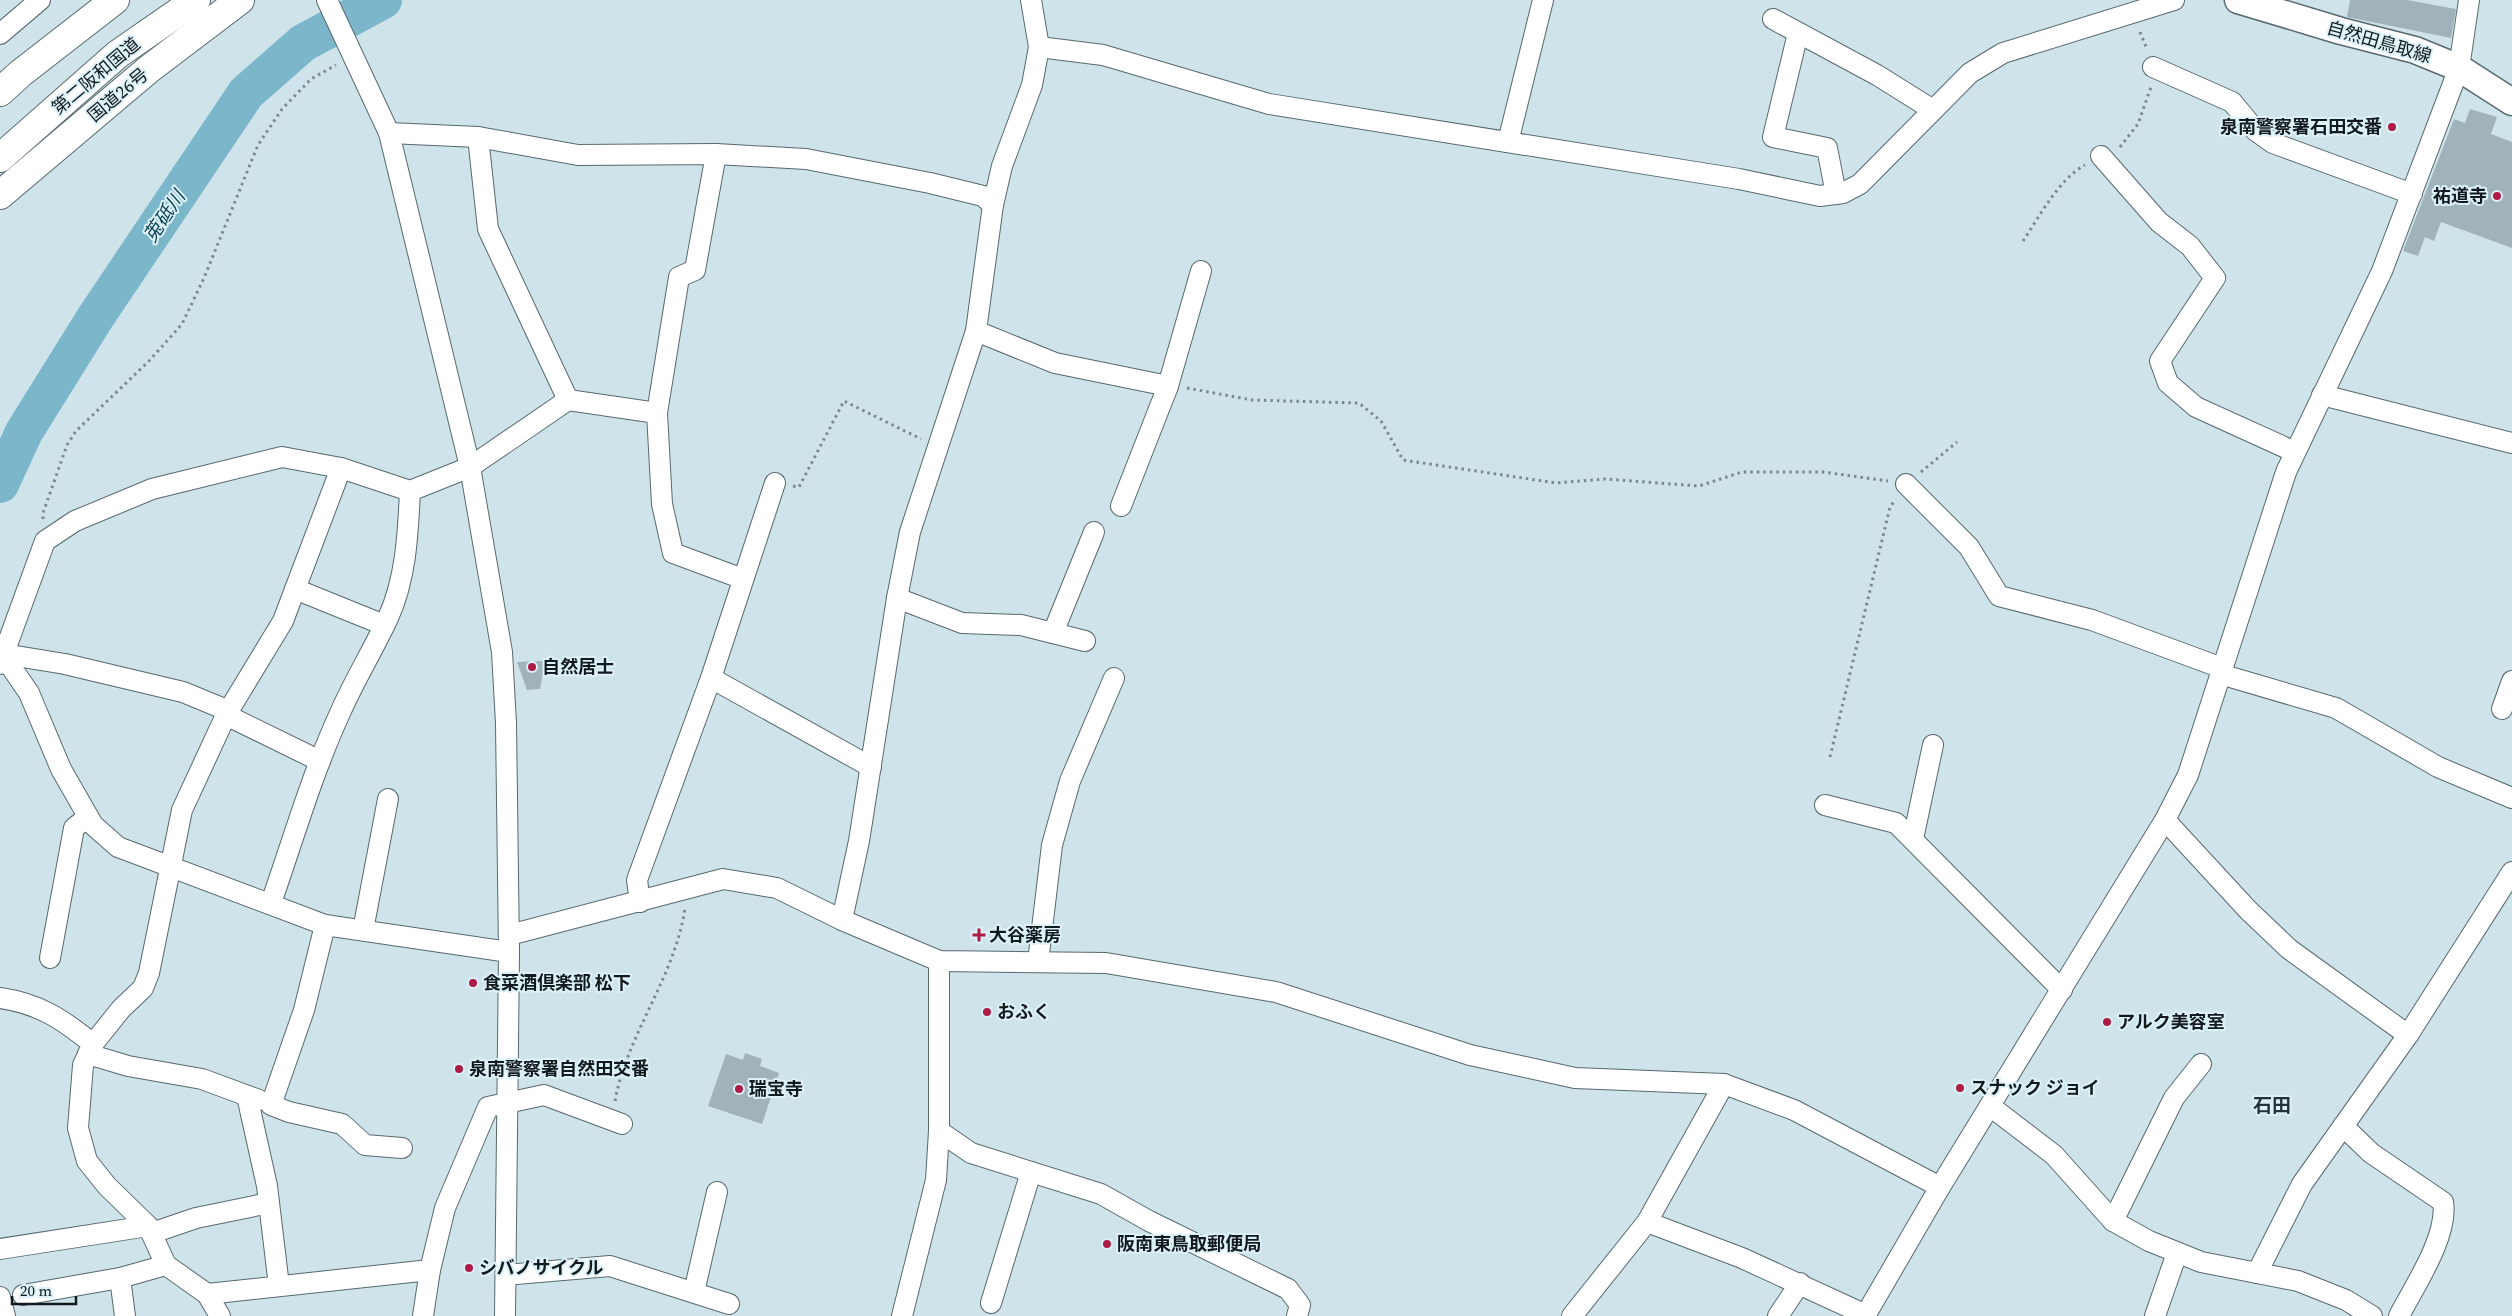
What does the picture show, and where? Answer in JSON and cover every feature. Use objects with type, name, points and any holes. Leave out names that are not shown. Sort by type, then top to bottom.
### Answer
[{"type":"highway","points":[[0,92],[21,73],[115,0]]},
{"type":"highway","name":"第二阪和国道","points":[[0,158],[118,54],[196,0]]},
{"type":"highway","name":"国道26号","points":[[0,195],[149,69],[240,0]]},
{"type":"main road","name":"自然田鳥取線","points":[[2238,0],[2341,31],[2414,50],[2459,68],[2512,102]]},
{"type":"street","points":[[0,34],[40,0]]},
{"type":"street","points":[[327,0],[389,133],[470,467],[502,652],[506,723],[509,944],[505,1316]]},
{"type":"street","points":[[842,920],[860,841],[897,598],[910,532],[976,331],[993,205],[1002,166],[1032,85],[1039,48],[1031,0]]},
{"type":"street","points":[[1508,142],[1542,0]]},
{"type":"street","points":[[1039,48],[1104,55],[1269,104],[1739,179],[1820,196],[1843,194],[1860,184],[1970,73],[2003,53],[2174,0]]},
{"type":"street","points":[[1647,1222],[1742,1258],[1800,1283],[1866,1315],[1940,1187],[2165,820],[2188,774],[2286,472],[2382,271],[2459,68],[2469,0]]},
{"type":"street","points":[[1773,19],[1877,75],[1933,110]]},
{"type":"street","points":[[1798,33],[1773,137],[1827,148],[1836,194]]},
{"type":"street","points":[[2153,67],[2232,102],[2256,132],[2273,143],[2412,194]]},
{"type":"street","points":[[389,133],[478,138],[578,154],[716,154],[806,159],[930,183],[983,196],[993,205]]},
{"type":"street","points":[[478,138],[488,229],[568,400]]},
{"type":"street","points":[[716,154],[695,270],[679,277],[657,413],[662,504],[673,553],[743,579]]},
{"type":"street","points":[[2101,156],[2159,222],[2190,246],[2215,278],[2160,361],[2168,382],[2196,407],[2296,452]]},
{"type":"street","points":[[1122,506],[1168,386],[1201,271]]},
{"type":"street","points":[[976,331],[1055,363],[1168,386]]},
{"type":"street","points":[[2322,396],[2512,442]]},
{"type":"street","points":[[1,657],[45,541],[75,522],[152,489],[282,457],[341,468],[410,491],[470,467],[568,400],[657,413]]},
{"type":"street","points":[[220,1316],[207,1294],[166,1265],[150,1230],[107,1186],[88,1161],[78,1128],[83,1065],[91,1049],[121,1009],[142,988],[149,973],[182,810],[227,713],[283,621],[341,468]]},
{"type":"street","points":[[640,902],[637,880],[711,678],[775,483]]},
{"type":"street","points":[[1906,484],[1969,547],[1999,596],[2092,620],[2221,671],[2336,708],[2438,767],[2512,798]]},
{"type":"street","points":[[271,903],[320,761],[340,713],[384,625],[399,584],[408,543],[410,491]]},
{"type":"street","points":[[1053,633],[1094,532]]},
{"type":"street","points":[[295,588],[384,625]]},
{"type":"street","points":[[897,598],[962,623],[1021,625],[1084,641]]},
{"type":"street","points":[[1,657],[66,664],[183,692],[320,761]]},
{"type":"street","points":[[1,657],[29,693],[60,769],[88,817],[93,825],[118,847],[326,925],[509,944],[640,902],[723,878],[777,888],[842,920],[939,961],[1106,963],[1276,992],[1470,1055],[1575,1078],[1724,1084],[1794,1110],[1940,1187]]},
{"type":"street","points":[[711,678],[871,767]]},
{"type":"street","points":[[1038,962],[1052,845],[1070,781],[1114,678]]},
{"type":"street","points":[[2502,709],[2512,681]]},
{"type":"street","points":[[1913,839],[1933,745]]},
{"type":"street","points":[[364,930],[388,799]]},
{"type":"street","points":[[1825,805],[1896,823],[2062,990]]},
{"type":"street","points":[[50,958],[74,828],[88,817]]},
{"type":"street","points":[[2165,820],[2248,910],[2289,949],[2408,1034]]},
{"type":"street","points":[[2257,1274],[2302,1184],[2408,1034],[2512,872]]},
{"type":"street","points":[[271,1104],[304,1010],[326,925]]},
{"type":"street","points":[[902,1316],[936,1180],[939,1131],[939,961]]},
{"type":"street","points":[[0,998],[21,1001],[62,1019],[91,1049],[128,1066],[202,1079],[289,1112],[342,1124],[365,1145],[402,1148]]},
{"type":"street","points":[[2112,1221],[2174,1098],[2201,1064]]},
{"type":"street","points":[[1572,1316],[1647,1222],[1724,1084]]},
{"type":"street","points":[[423,1316],[430,1270],[445,1208],[488,1107],[508,1101],[544,1095],[617,1121]]},
{"type":"street","points":[[247,1096],[269,1203],[280,1286]]},
{"type":"street","points":[[1990,1106],[2054,1155],[2112,1221],[2149,1241],[2201,1262],[2298,1281],[2346,1300],[2372,1316]]},
{"type":"street","points":[[2343,1126],[2371,1153],[2443,1202],[2445,1213],[2437,1240],[2399,1316]]},
{"type":"street","points":[[939,1131],[971,1153],[1102,1194],[1149,1221],[1288,1289],[1300,1305],[1298,1316]]},
{"type":"street","points":[[991,1303],[1031,1172]]},
{"type":"street","points":[[694,1292],[717,1192]]},
{"type":"street","points":[[0,1249],[150,1230],[196,1218],[269,1203]]},
{"type":"street","points":[[2155,1316],[2177,1253]]},
{"type":"street","points":[[23,1295],[120,1278],[166,1265]]},
{"type":"street","points":[[506,1275],[610,1266],[729,1304]]},
{"type":"street","points":[[207,1294],[430,1270]]},
{"type":"street","points":[[120,1278],[125,1316]]},
{"type":"street","points":[[1778,1316],[1800,1283]]},
{"type":"street","points":[[0,1296],[5,1316]]},
{"type":"path","points":[[2023,241],[2059,190],[2078,169],[2120,146],[2138,124],[2152,85],[2153,67],[2134,12]]},
{"type":"path","points":[[45,541],[43,513],[68,446],[76,432],[149,361],[182,324],[204,278],[258,145],[282,109],[311,79],[354,55]]},
{"type":"path","points":[[1168,386],[1252,400],[1359,403],[1380,421],[1403,460],[1556,483],[1605,479],[1699,486],[1742,472],[1823,472],[1906,484]]},
{"type":"path","points":[[775,483],[799,487],[844,401],[939,448]]},
{"type":"path","points":[[1830,757],[1890,507],[1906,484],[1957,442]]},
{"type":"path","points":[[617,1121],[620,1077],[674,953],[684,917],[688,888]]},
{"type":"building","points":[[2350,0],[2407,0],[2456,9],[2451,38],[2347,17]]},
{"type":"building","points":[[2470,109],[2497,117],[2491,134],[2512,142],[2512,248],[2441,222],[2434,241],[2425,237],[2418,256],[2403,251],[2454,119],[2465,123]]},
{"type":"building","points":[[545,661],[540,689],[527,690],[517,662]]},
{"type":"building","points":[[745,1053],[762,1059],[760,1066],[779,1073],[762,1124],[708,1106],[726,1054],[743,1060]]},
{"type":"waterway","name":"莵砥川","points":[[0,484],[24,432],[95,318],[246,93],[303,43],[383,0]]},
{"type":"place","name":"泉南警察署石田交番","points":[[2392,127]]},
{"type":"place","name":"祐道寺","points":[[2497,196]]},
{"type":"place","name":"自然居士","points":[[532,667]]},
{"type":"place","name":"大谷薬房","points":[[979,935]]},
{"type":"place","name":"食菜酒倶楽部 松下","points":[[473,983]]},
{"type":"place","name":"おふく","points":[[987,1012]]},
{"type":"place","name":"アルク美容室","points":[[2107,1022]]},
{"type":"place","name":"泉南警察署自然田交番","points":[[459,1069]]},
{"type":"place","name":"スナック ジョイ","points":[[1960,1088]]},
{"type":"place","name":"瑞宝寺","points":[[739,1089]]},
{"type":"place","name":"阪南東鳥取郵便局","points":[[1107,1244]]},
{"type":"place","name":"シバノサイクル","points":[[469,1268]]},
{"type":"district","name":"石田","points":[[2272,1105]]}]
